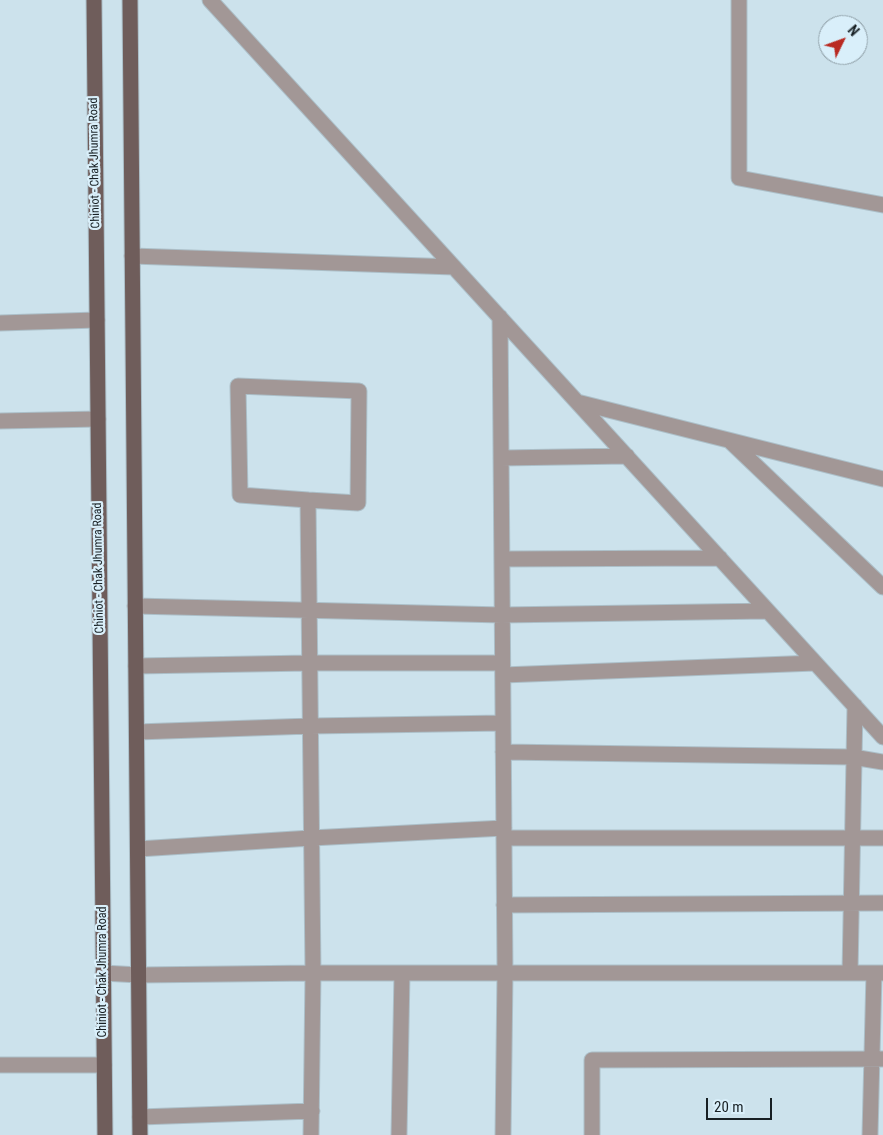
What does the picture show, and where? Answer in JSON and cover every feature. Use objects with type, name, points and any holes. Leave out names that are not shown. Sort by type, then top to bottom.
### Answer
[{"type":"main road","name":"Chiniot - Chak Jhumra Road","points":[[94,0],[105,1135]]},
{"type":"main road","points":[[130,0],[140,1135]]},
{"type":"street","points":[[210,0],[883,737]]},
{"type":"street","points":[[739,0],[739,178],[883,205]]},
{"type":"street","points":[[132,256],[454,267]]},
{"type":"street","points":[[500,317],[505,973],[503,1135]]},
{"type":"street","points":[[0,323],[97,320]]},
{"type":"street","points":[[238,386],[359,390],[358,503],[308,500],[240,494],[238,386]]},
{"type":"street","points":[[577,402],[883,479]]},
{"type":"street","points":[[0,421],[98,419]]},
{"type":"street","points":[[728,440],[883,587]]},
{"type":"street","points":[[501,458],[627,456]]},
{"type":"street","points":[[308,500],[313,973],[311,1135]]},
{"type":"street","points":[[502,559],[720,558]]},
{"type":"street","points":[[135,606],[502,615],[768,611]]},
{"type":"street","points":[[136,666],[310,663],[502,669],[815,663]]},
{"type":"street","points":[[850,973],[855,706]]},
{"type":"street","points":[[137,732],[310,726],[503,723]]},
{"type":"street","points":[[503,752],[853,757],[883,762]]},
{"type":"street","points":[[138,849],[311,838],[504,833],[883,838]]},
{"type":"street","points":[[504,905],[883,904]]},
{"type":"street","points":[[103,973],[139,976],[313,973],[879,973],[878,1059],[870,1135]]},
{"type":"street","points":[[399,1135],[402,973]]},
{"type":"street","points":[[592,1135],[592,1060],[878,1059]]},
{"type":"street","points":[[0,1066],[104,1065]]},
{"type":"street","points":[[140,1117],[312,1111]]}]
